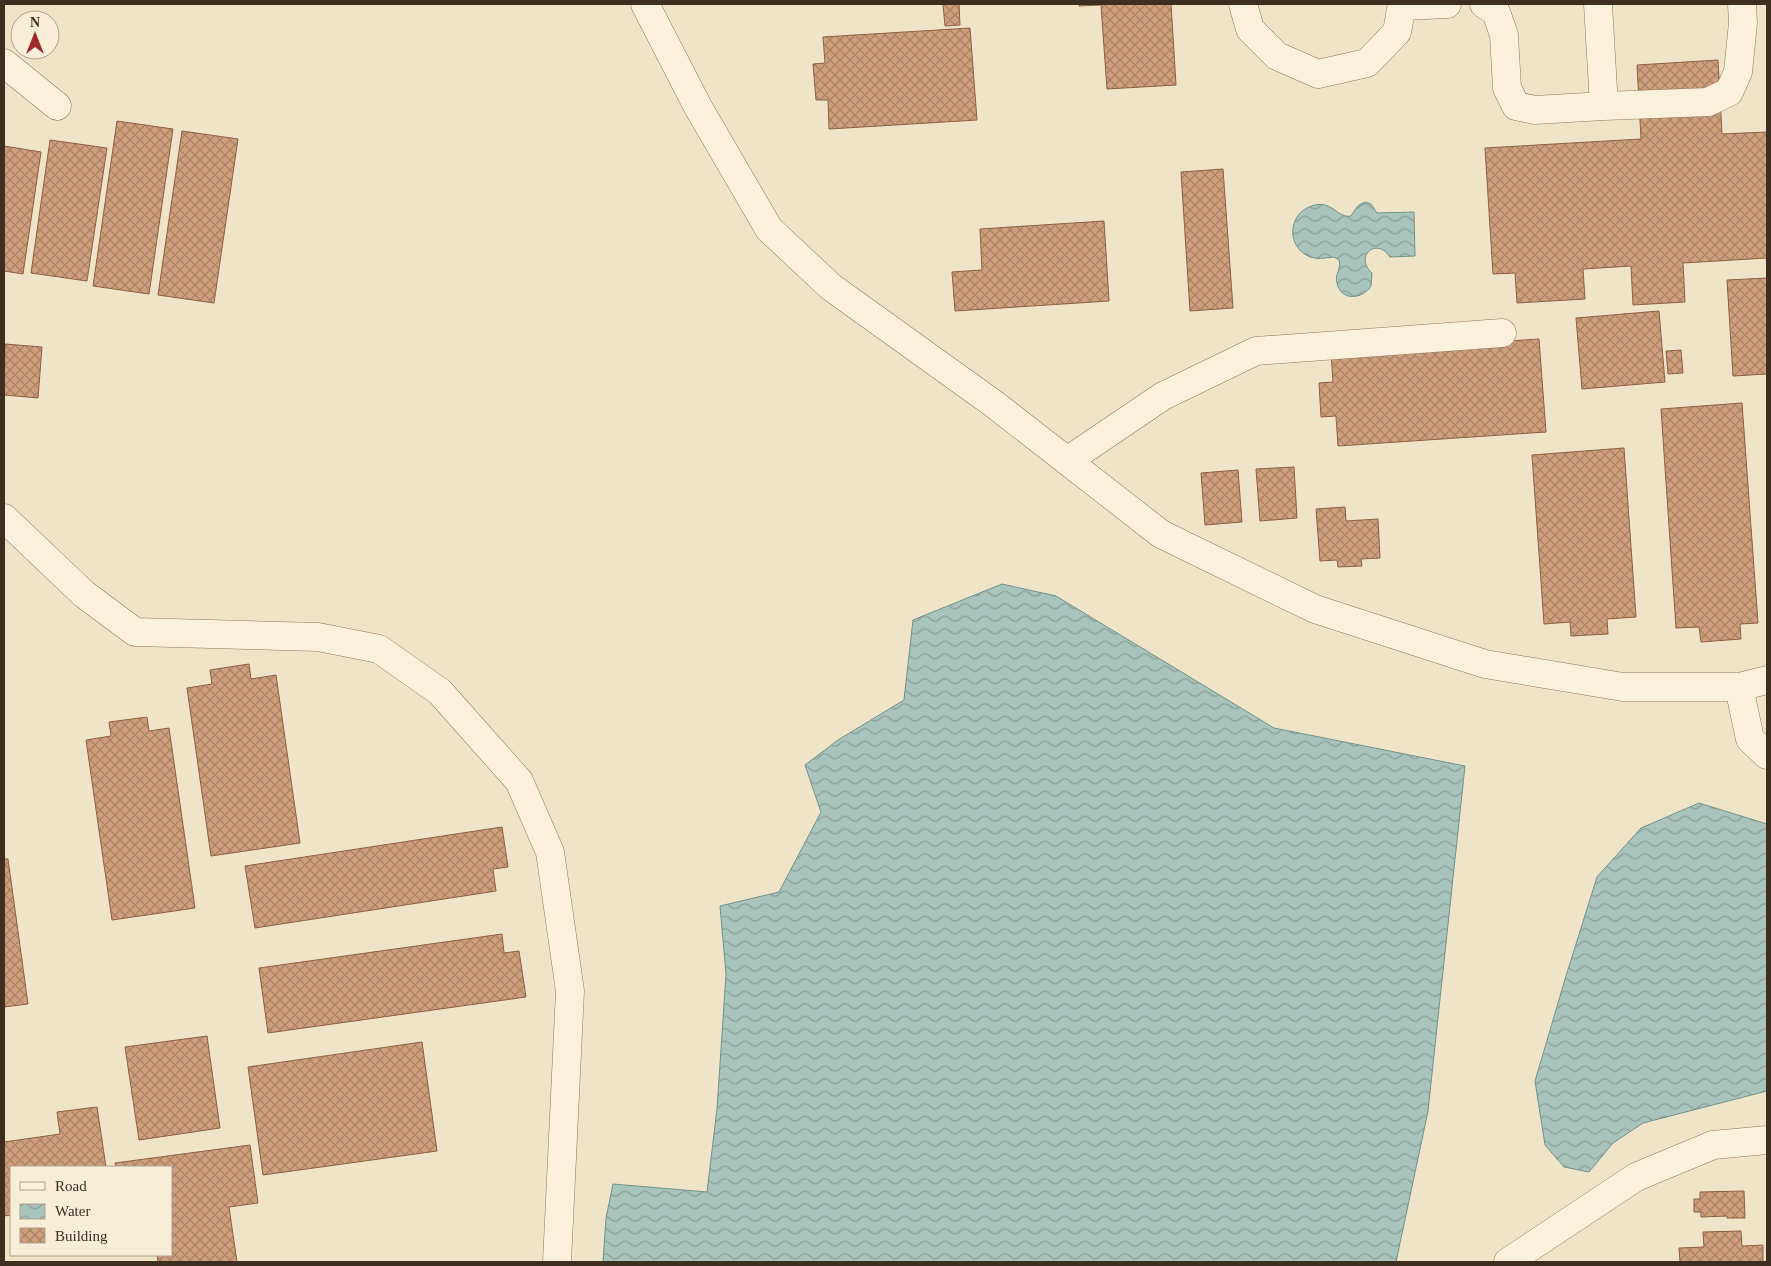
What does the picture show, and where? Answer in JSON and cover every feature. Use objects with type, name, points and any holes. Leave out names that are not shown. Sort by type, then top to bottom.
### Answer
[{"type":"street","points":[[645,4],[698,107],[769,229],[831,287],[994,404],[1161,534],[1315,609],[1485,664],[1623,687],[1738,687],[1767,680]]},
{"type":"street","points":[[1243,4],[1250,29],[1277,56],[1318,74],[1367,63],[1397,32],[1402,5],[1447,4]]},
{"type":"street","points":[[1484,4],[1496,12],[1504,35],[1507,88],[1516,106],[1536,110],[1708,102],[1729,92],[1738,72],[1743,23],[1742,4]]},
{"type":"street","points":[[1598,4],[1604,106]]},
{"type":"street","points":[[4,63],[57,106]]},
{"type":"street","points":[[1067,461],[1164,396],[1256,351],[1502,333]]},
{"type":"street","points":[[4,518],[84,594],[135,632],[318,637],[379,649],[440,692],[519,781],[550,852],[570,991],[557,1262]]},
{"type":"street","points":[[1738,687],[1750,739],[1767,755]]},
{"type":"street","points":[[1508,1262],[1636,1177],[1713,1145],[1767,1140]]},
{"type":"water","points":[[1366,202],[1371,204],[1377,213],[1414,212],[1415,256],[1390,257],[1379,248],[1369,251],[1365,261],[1372,273],[1371,286],[1363,294],[1347,296],[1339,289],[1336,280],[1340,266],[1339,260],[1334,257],[1314,258],[1301,251],[1296,245],[1294,238],[1294,224],[1302,211],[1309,207],[1317,205],[1328,206],[1346,216],[1351,216],[1359,205]]},
{"type":"water","points":[[1002,584],[1056,596],[1274,728],[1465,766],[1428,1111],[1396,1262],[603,1262],[606,1218],[613,1184],[707,1192],[717,1109],[726,974],[720,906],[779,892],[821,812],[805,765],[838,740],[904,700],[913,620]]},
{"type":"water","points":[[1699,803],[1767,824],[1767,1091],[1643,1123],[1613,1143],[1589,1172],[1564,1167],[1545,1145],[1535,1081],[1597,877],[1641,828]]},
{"type":"building","points":[[943,4],[959,4],[960,25],[945,26]]},
{"type":"building","points":[[1079,4],[1171,4],[1176,85],[1107,89],[1101,5],[1079,6]]},
{"type":"building","points":[[970,28],[977,120],[829,129],[828,100],[816,100],[813,64],[825,63],[823,37]]},
{"type":"building","points":[[1718,60],[1722,134],[1767,132],[1767,258],[1683,263],[1685,302],[1633,305],[1631,266],[1583,269],[1585,299],[1517,303],[1515,273],[1493,274],[1485,148],[1641,139],[1637,65]]},
{"type":"building","points":[[117,121],[173,129],[149,294],[93,286]]},
{"type":"building","points":[[182,131],[238,139],[214,303],[158,295]]},
{"type":"building","points":[[50,140],[107,148],[87,281],[31,273]]},
{"type":"building","points":[[4,146],[41,152],[23,274],[4,271]]},
{"type":"building","points":[[1223,169],[1233,308],[1190,311],[1181,172]]},
{"type":"building","points":[[1104,221],[1109,301],[955,311],[952,272],[982,270],[980,229]]},
{"type":"building","points":[[1767,278],[1767,374],[1733,376],[1727,280]]},
{"type":"building","points":[[1659,311],[1665,382],[1582,389],[1576,318]]},
{"type":"building","points":[[1539,339],[1546,432],[1338,446],[1336,416],[1321,417],[1319,383],[1333,382],[1331,353]]},
{"type":"building","points":[[5,344],[42,347],[38,398],[4,395]]},
{"type":"building","points":[[1681,350],[1683,373],[1668,374],[1666,351]]},
{"type":"building","points":[[1742,403],[1758,623],[1740,624],[1741,639],[1701,642],[1699,627],[1676,628],[1661,409]]},
{"type":"building","points":[[1624,448],[1636,617],[1607,619],[1608,634],[1571,636],[1570,622],[1544,624],[1532,455]]},
{"type":"building","points":[[1294,467],[1297,518],[1260,521],[1256,469]]},
{"type":"building","points":[[1238,470],[1242,522],[1205,525],[1201,473]]},
{"type":"building","points":[[1345,507],[1346,521],[1378,519],[1380,558],[1361,559],[1362,566],[1338,567],[1337,560],[1320,561],[1316,509]]},
{"type":"building","points":[[249,664],[251,679],[276,675],[300,843],[211,856],[187,688],[212,684],[210,670]]},
{"type":"building","points":[[147,717],[149,731],[169,728],[195,908],[112,920],[86,740],[111,736],[109,722]]},
{"type":"building","points":[[502,827],[508,867],[493,869],[496,891],[255,928],[245,866]]},
{"type":"building","points":[[4,859],[8,859],[28,1004],[4,1007]]},
{"type":"building","points":[[502,934],[504,953],[519,951],[526,997],[268,1033],[259,968]]},
{"type":"building","points":[[207,1036],[220,1128],[139,1140],[125,1047]]},
{"type":"building","points":[[422,1042],[437,1151],[263,1175],[248,1067]]},
{"type":"building","points":[[97,1107],[106,1166],[10,1166],[10,1215],[4,1216],[4,1142],[60,1134],[57,1112]]},
{"type":"building","points":[[250,1145],[258,1203],[229,1207],[237,1262],[158,1262],[157,1256],[172,1256],[172,1166],[116,1166],[115,1163]]},
{"type":"building","points":[[1744,1191],[1745,1218],[1727,1218],[1727,1216],[1701,1217],[1701,1212],[1694,1212],[1694,1199],[1700,1199],[1700,1192]]},
{"type":"building","points":[[1741,1231],[1742,1246],[1763,1245],[1763,1262],[1680,1262],[1679,1248],[1704,1247],[1703,1232]]}]
